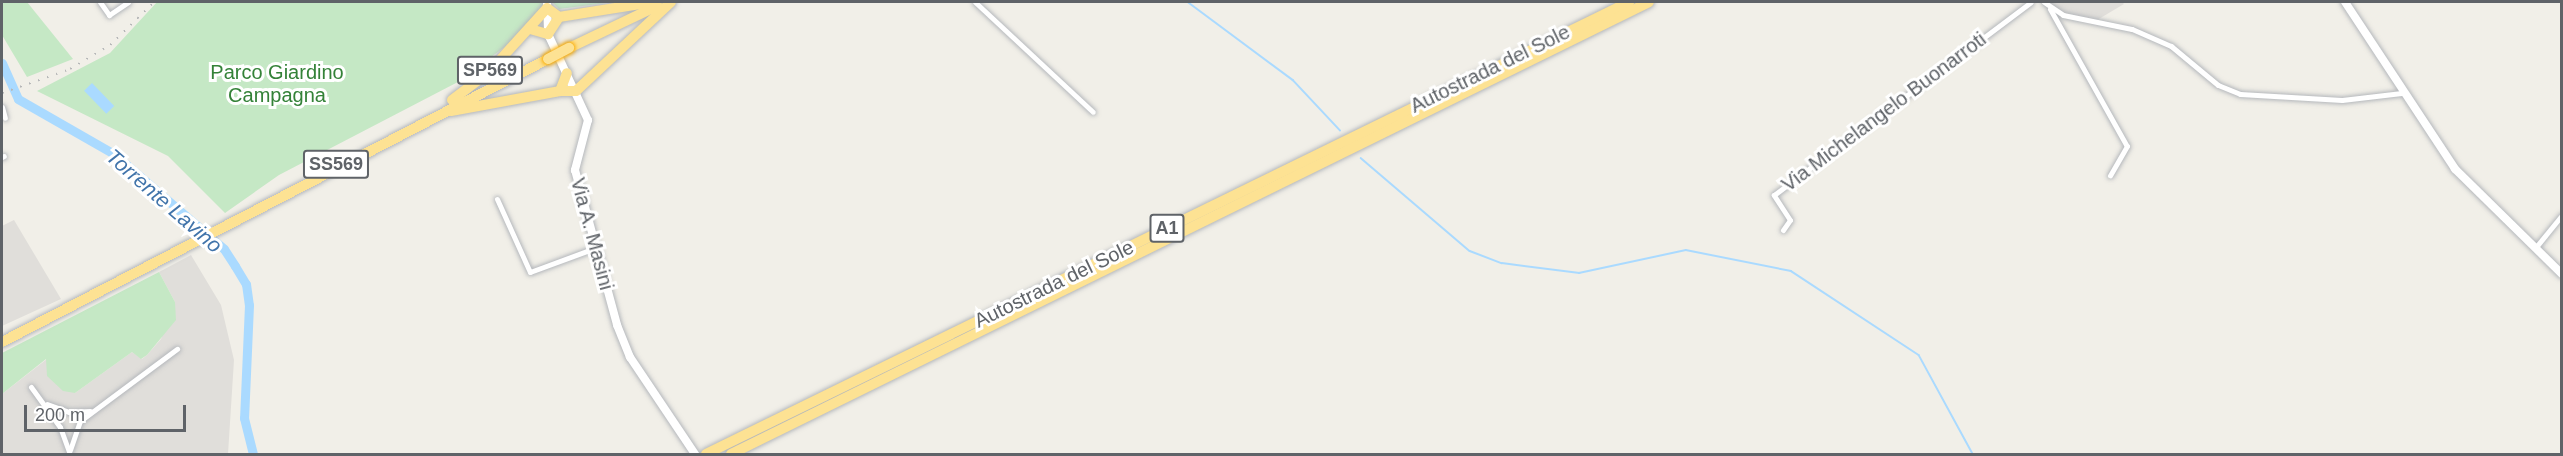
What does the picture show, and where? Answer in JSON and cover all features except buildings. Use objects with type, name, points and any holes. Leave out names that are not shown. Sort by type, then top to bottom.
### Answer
[{"type":"highway","points":[[559,16],[653,2]]},
{"type":"highway","name":"SS569","points":[[2,342],[422,120],[666,2]]},
{"type":"highway","points":[[576,91],[586,78],[671,2]]},
{"type":"highway","name":"Autostrada del Sole","points":[[706,454],[1629,2]]},
{"type":"highway","name":"Autostrada del Sole","points":[[731,454],[1649,2]]},
{"type":"highway","points":[[547,5],[559,16]]},
{"type":"highway","name":"SP569","points":[[422,120],[489,72],[530,30],[547,5]]},
{"type":"highway","points":[[548,34],[559,16]]},
{"type":"highway","name":"SP569","points":[[530,30],[548,34]]},
{"type":"highway","points":[[560,91],[567,73],[586,78]]},
{"type":"highway","name":"SP569","points":[[422,120],[483,102],[560,91],[576,91]]},
{"type":"highway","name":"SS569","points":[[2,337],[53,315]]},
{"type":"street","points":[[100,2],[112,14],[128,2]]},
{"type":"street","points":[[975,2],[1093,112]]},
{"type":"street","name":"Via Michelangelo Buonarroti","points":[[1783,230],[1790,220],[1774,195],[2031,2]]},
{"type":"street","points":[[2044,2],[2049,7],[2127,146],[2110,175]]},
{"type":"street","points":[[2345,2],[2402,93],[2455,169],[2562,274]]},
{"type":"street","name":"Via A. Masini","points":[[547,5],[548,34],[588,120],[575,170],[595,248],[630,357],[693,451]]},
{"type":"street","points":[[2049,7],[2156,39],[2240,94],[2342,100],[2402,93]]},
{"type":"street","points":[[2,107],[5,118]]},
{"type":"street","points":[[497,199],[530,272],[595,248]]},
{"type":"street","points":[[2536,247],[2562,216]]},
{"type":"street","points":[[70,452],[75,430],[91,411],[177,349]]},
{"type":"street","points":[[31,387],[45,403],[70,452]]},
{"type":"street","points":[[45,403],[69,412],[91,411]]},
{"type":"shaded area","points":[[2045,2],[2122,2],[2124,4],[2092,23],[2056,14]]},
{"type":"shaded area","points":[[14,220],[61,299],[2,326],[2,226]]},
{"type":"shaded area","points":[[191,255],[221,305],[234,360],[228,454],[2,454],[2,394],[47,359],[75,393],[132,352],[142,359],[161,339],[175,302],[159,272]]},
{"type":"green space","points":[[27,2],[73,59],[27,77],[2,35],[2,3]]},
{"type":"green space","name":"Parco Giardino Campagna","points":[[157,2],[549,2],[506,46],[456,83],[279,175],[225,213],[168,156],[37,91],[110,53]]},
{"type":"green space","points":[[552,2],[614,2],[559,9]]},
{"type":"green space","points":[[159,272],[175,302],[176,320],[147,355],[141,359],[132,352],[75,393],[63,391],[47,376],[46,359],[2,394],[2,353]]},
{"type":"water","points":[[92,83],[114,106],[106,114],[84,91]]},
{"type":"waterway","points":[[1188,2],[1293,80],[1340,130]]},
{"type":"waterway","name":"Torrente Lavino","points":[[2,63],[18,99],[114,154],[224,249],[235,266],[246,284],[249,305],[244,418],[253,454]]},
{"type":"waterway","points":[[1361,158],[1470,251],[1502,263],[1579,273],[1686,250],[1791,271],[1919,355],[1973,454]]},
{"type":"railway","points":[[2,93],[70,69],[110,45],[154,2]]}]
